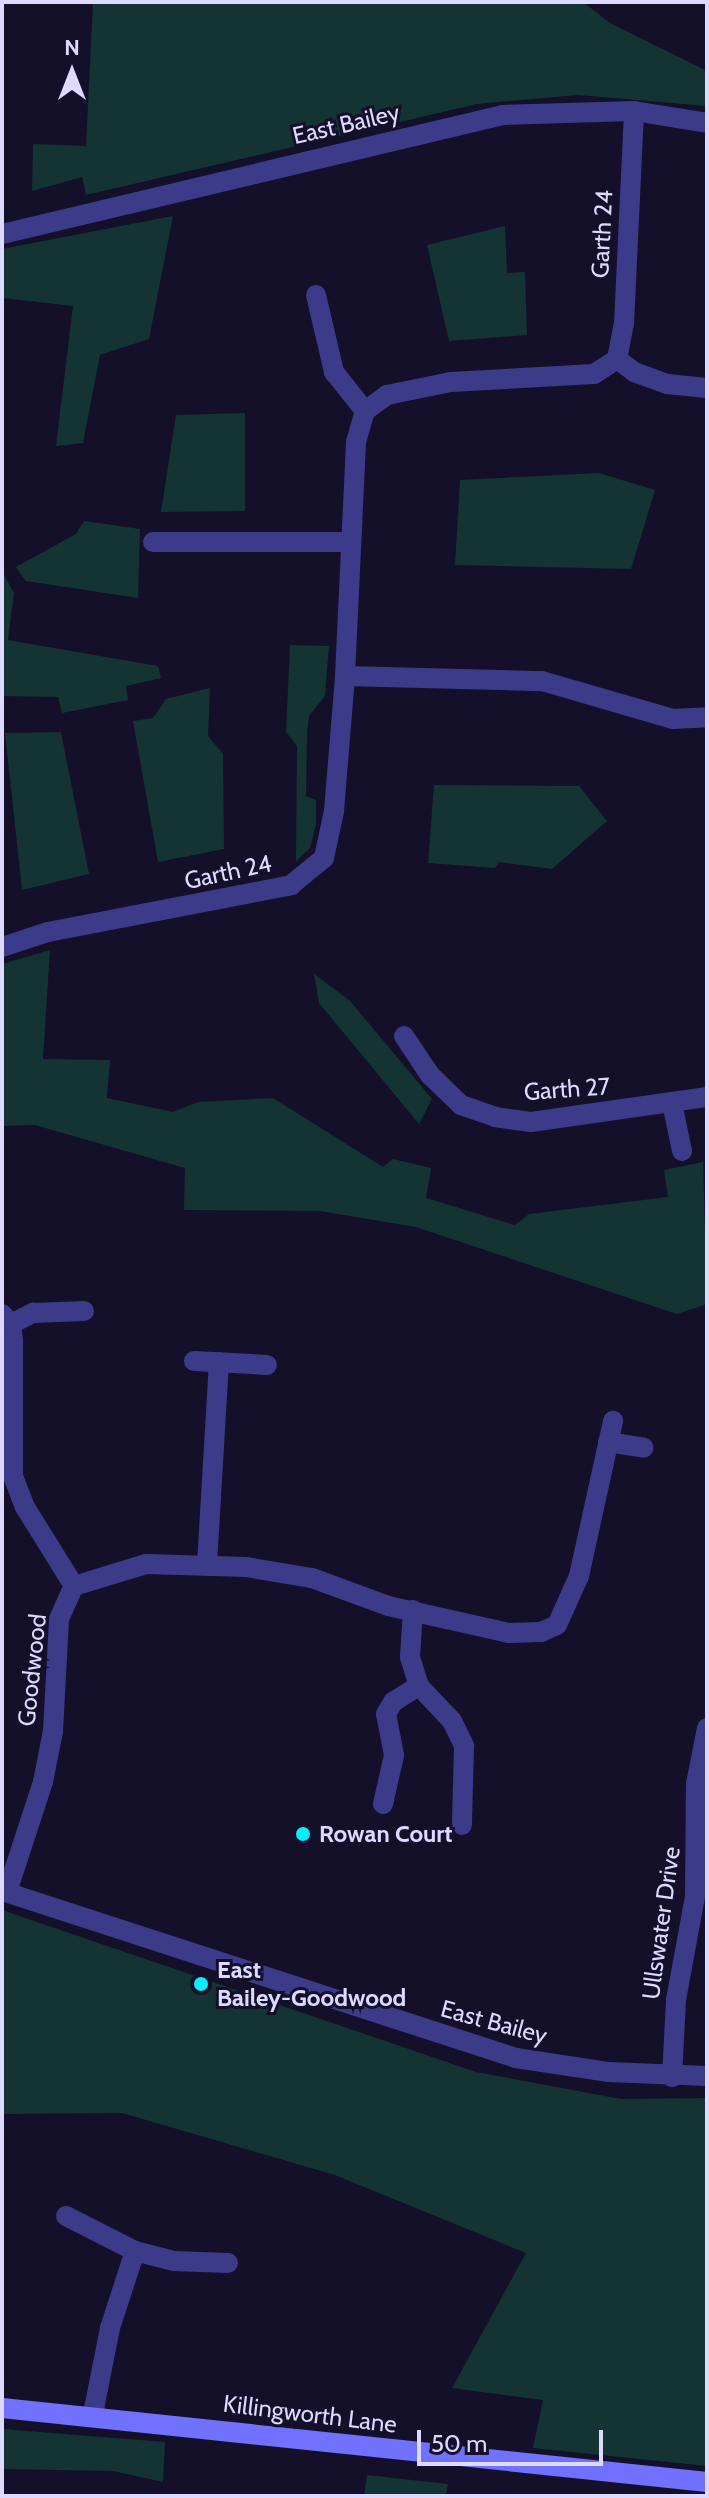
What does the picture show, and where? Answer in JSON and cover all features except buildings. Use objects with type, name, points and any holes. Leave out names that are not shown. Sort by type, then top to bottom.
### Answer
[{"type":"main road","name":"Killingworth Lane","points":[[2,2408],[93,2414],[707,2482]]},
{"type":"street","name":"East Bailey","points":[[2,234],[503,115],[634,111],[707,123]]},
{"type":"street","name":"Garth 24","points":[[617,359],[624,324],[634,111]]},
{"type":"street","points":[[316,295],[334,372],[365,411],[400,392],[451,382],[594,374],[617,359],[634,372],[667,384],[707,388]]},
{"type":"street","name":"Garth 24","points":[[2,947],[48,932],[291,885],[324,858],[334,811],[345,676],[356,442],[365,411]]},
{"type":"street","points":[[153,542],[349,542]]},
{"type":"street","points":[[345,676],[542,681],[673,719],[707,717]]},
{"type":"street","name":"Garth 27","points":[[404,1036],[430,1075],[461,1105],[495,1117],[531,1122],[707,1097]]},
{"type":"street","points":[[672,1103],[682,1151]]},
{"type":"street","points":[[84,1311],[33,1313],[6,1319],[13,1476],[25,1507],[74,1586],[146,1564],[207,1564],[312,1578],[413,1610],[509,1633],[541,1632],[557,1625],[579,1576],[613,1421]]},
{"type":"street","points":[[194,1361],[267,1365]]},
{"type":"street","points":[[207,1564],[219,1362]]},
{"type":"street","points":[[608,1442],[644,1448]]},
{"type":"street","name":"Goodwood","points":[[5,1892],[43,1782],[53,1731],[59,1619],[74,1586]]},
{"type":"street","points":[[413,1610],[410,1657],[419,1686],[452,1721],[464,1746],[462,1825]]},
{"type":"street","points":[[383,1804],[394,1755],[386,1714],[393,1702],[419,1686]]},
{"type":"street","name":"Ullswater Drive","points":[[672,2077],[676,2000],[701,1897],[696,1784],[707,1728]]},
{"type":"street","name":"East Bailey","points":[[5,1892],[516,2058],[672,2077],[707,2076]]},
{"type":"street","points":[[66,2216],[135,2251],[174,2261],[228,2263]]},
{"type":"street","points":[[93,2414],[110,2328],[135,2251]]},
{"type":"green space","points":[[93,2],[583,2],[610,23],[707,71],[707,106],[578,95],[477,104],[86,195],[82,177],[32,191],[33,144],[86,146]]},
{"type":"green space","points":[[173,216],[149,339],[100,355],[83,443],[56,446],[73,306],[2,298],[2,249]]},
{"type":"green space","points":[[505,226],[507,273],[525,272],[527,335],[449,341],[427,245]]},
{"type":"green space","points":[[245,413],[245,511],[161,512],[176,415]]},
{"type":"green space","points":[[599,473],[655,490],[631,569],[455,565],[460,480]]},
{"type":"green space","points":[[84,521],[140,529],[138,598],[26,581],[16,567],[76,534]]},
{"type":"green space","points":[[3,573],[14,593],[8,640],[158,666],[161,678],[126,686],[128,700],[62,713],[58,697],[2,696]]},
{"type":"green space","points":[[290,645],[329,646],[325,696],[309,716],[307,731],[306,796],[316,800],[316,824],[310,848],[296,861],[297,746],[286,732]]},
{"type":"green space","points":[[210,688],[208,736],[223,754],[224,849],[158,862],[133,721],[153,718],[166,699]]},
{"type":"green space","points":[[61,732],[89,874],[22,890],[5,733]]},
{"type":"green space","points":[[434,785],[579,786],[607,821],[552,869],[499,862],[495,868],[428,863]]},
{"type":"green space","points":[[50,950],[43,1059],[110,1060],[107,1098],[173,1112],[198,1102],[273,1098],[383,1167],[393,1159],[431,1168],[426,1198],[515,1225],[529,1214],[668,1197],[664,1170],[703,1162],[707,1304],[677,1314],[416,1227],[320,1211],[184,1210],[185,1168],[35,1125],[2,1126],[2,964]]},
{"type":"green space","points":[[314,974],[350,1001],[432,1099],[419,1124],[319,1003]]},
{"type":"green space","points":[[2,1910],[476,2072],[621,2099],[707,2098],[707,2466],[533,2448],[543,2400],[452,2388],[526,2253],[335,2175],[122,2113],[2,2114]]},
{"type":"green space","points":[[2,2429],[165,2442],[163,2482],[113,2471],[2,2469]]},
{"type":"green space","points":[[367,2475],[448,2484],[446,2496],[364,2496]]},
{"type":"place","name":"Rowan Court","points":[[303,1834]]},
{"type":"place","name":"East Bailey-Goodwood","points":[[201,1984]]}]
